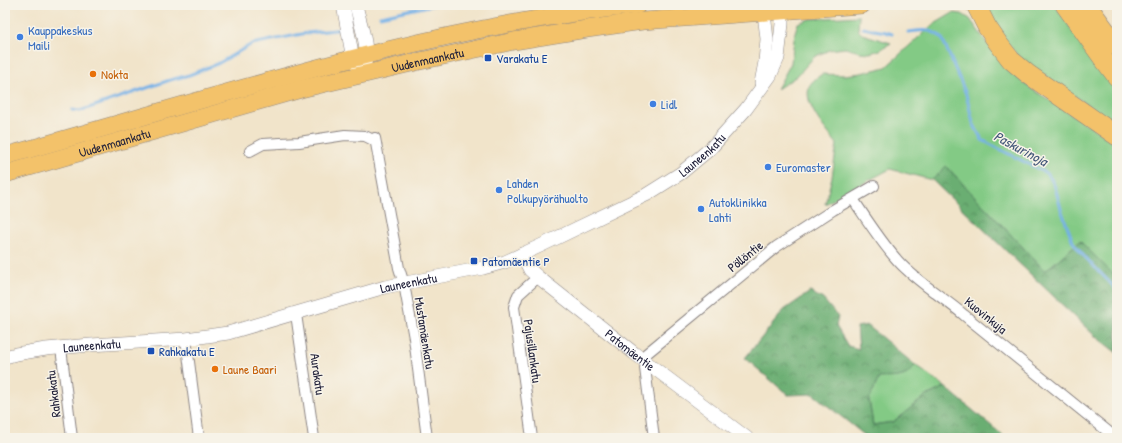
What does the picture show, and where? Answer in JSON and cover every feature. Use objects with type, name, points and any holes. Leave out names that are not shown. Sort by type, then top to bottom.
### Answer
[{"type":"highway","points":[[976,5],[987,27],[1011,60],[1028,74],[1117,136]]},
{"type":"highway","points":[[1065,5],[1117,76]]},
{"type":"highway","points":[[1087,5],[1117,46]]},
{"type":"highway","points":[[1098,5],[1117,28]]},
{"type":"main road","name":"Uudenmaankatu","points":[[5,156],[208,98],[359,51],[437,39],[524,22],[609,8],[638,5]]},
{"type":"main road","name":"Uudenmaankatu","points":[[5,174],[249,104],[363,74],[507,43],[642,21],[764,8],[862,5]]},
{"type":"street","points":[[347,6],[359,51],[363,74]]},
{"type":"street","name":"Launeenkatu","points":[[760,89],[766,62],[767,39],[764,8]]},
{"type":"street","name":"Launeenkatu","points":[[5,357],[16,354],[61,348],[186,339],[228,333],[385,287],[483,268],[505,262],[646,195],[681,173],[711,148],[746,109],[770,76],[778,58],[782,24],[782,8]]},
{"type":"street","name":"Mustamäenkatu","points":[[250,151],[263,144],[299,142],[345,135],[365,136],[375,140],[414,338],[427,438]]},
{"type":"street","name":"Pöllöntie","points":[[645,361],[776,247],[833,210],[874,186]]},
{"type":"street","name":"Kuovinkuja","points":[[853,199],[874,231],[904,267],[1116,438]]},
{"type":"street","name":"Patomäentie","points":[[522,254],[530,270],[538,277],[746,438]]},
{"type":"street","name":"Pajusillankatu","points":[[532,438],[514,307],[518,295],[538,277]]},
{"type":"street","name":"Aurakatu","points":[[296,314],[314,438]]},
{"type":"street","points":[[186,339],[199,438]]},
{"type":"street","name":"Rahkakatu","points":[[61,348],[72,438]]},
{"type":"street","points":[[645,361],[654,438]]},
{"type":"green space","points":[[1055,5],[1093,61],[1117,90],[1117,125],[1022,60],[1006,42],[988,12],[989,8]]},
{"type":"green space","points":[[953,13],[962,14],[970,19],[1009,71],[1032,89],[1102,134],[1117,146],[1117,278],[1080,241],[1045,271],[946,166],[932,180],[890,169],[825,204],[832,177],[837,144],[816,116],[812,108],[808,92],[810,85],[822,74],[845,75],[886,67],[931,26]]},
{"type":"green space","points":[[859,16],[858,30],[862,34],[891,43],[880,50],[870,53],[845,48],[829,50],[814,57],[797,76],[777,89],[791,63],[795,32],[798,23],[810,19]]},
{"type":"green space","points":[[946,166],[1045,271],[1080,241],[1117,278],[1117,353],[1096,337],[932,180]]},
{"type":"green space","points":[[810,292],[823,299],[838,317],[836,326],[848,346],[859,349],[857,327],[867,325],[915,365],[912,370],[900,377],[879,378],[869,400],[873,425],[893,422],[926,396],[945,387],[1006,438],[868,438],[813,394],[788,395],[745,358],[784,310]]},
{"type":"green space","points":[[915,365],[945,387],[926,396],[893,422],[873,425],[869,400],[879,377],[895,377],[904,375],[912,370]]},
{"type":"waterway","points":[[380,16],[434,5]]},
{"type":"waterway","points":[[72,110],[80,111],[170,80],[189,75],[219,63],[252,44],[307,33],[335,30],[343,27]]},
{"type":"waterway","points":[[863,28],[892,34]]},
{"type":"waterway","name":"Paskurinoja","points":[[908,32],[921,30],[930,31],[942,38],[966,94],[973,123],[982,140],[1046,173],[1055,187],[1073,242],[1083,255],[1117,290]]},
{"type":"place","name":"Kauppakeskus Maili","points":[[20,37]]},
{"type":"place","name":"Varakatu E","points":[[488,58]]},
{"type":"place","name":"Nokta","points":[[93,74]]},
{"type":"place","name":"Lidl","points":[[653,104]]},
{"type":"place","name":"Euromaster","points":[[768,167]]},
{"type":"place","name":"Lahden Polkupyörähuolto","points":[[499,190]]},
{"type":"place","name":"Autoklinikka Lahti","points":[[701,209]]},
{"type":"place","name":"Patomäentie P","points":[[474,261]]},
{"type":"place","name":"Rahkakatu E","points":[[151,351]]},
{"type":"place","name":"Laune Baari","points":[[215,369]]}]
